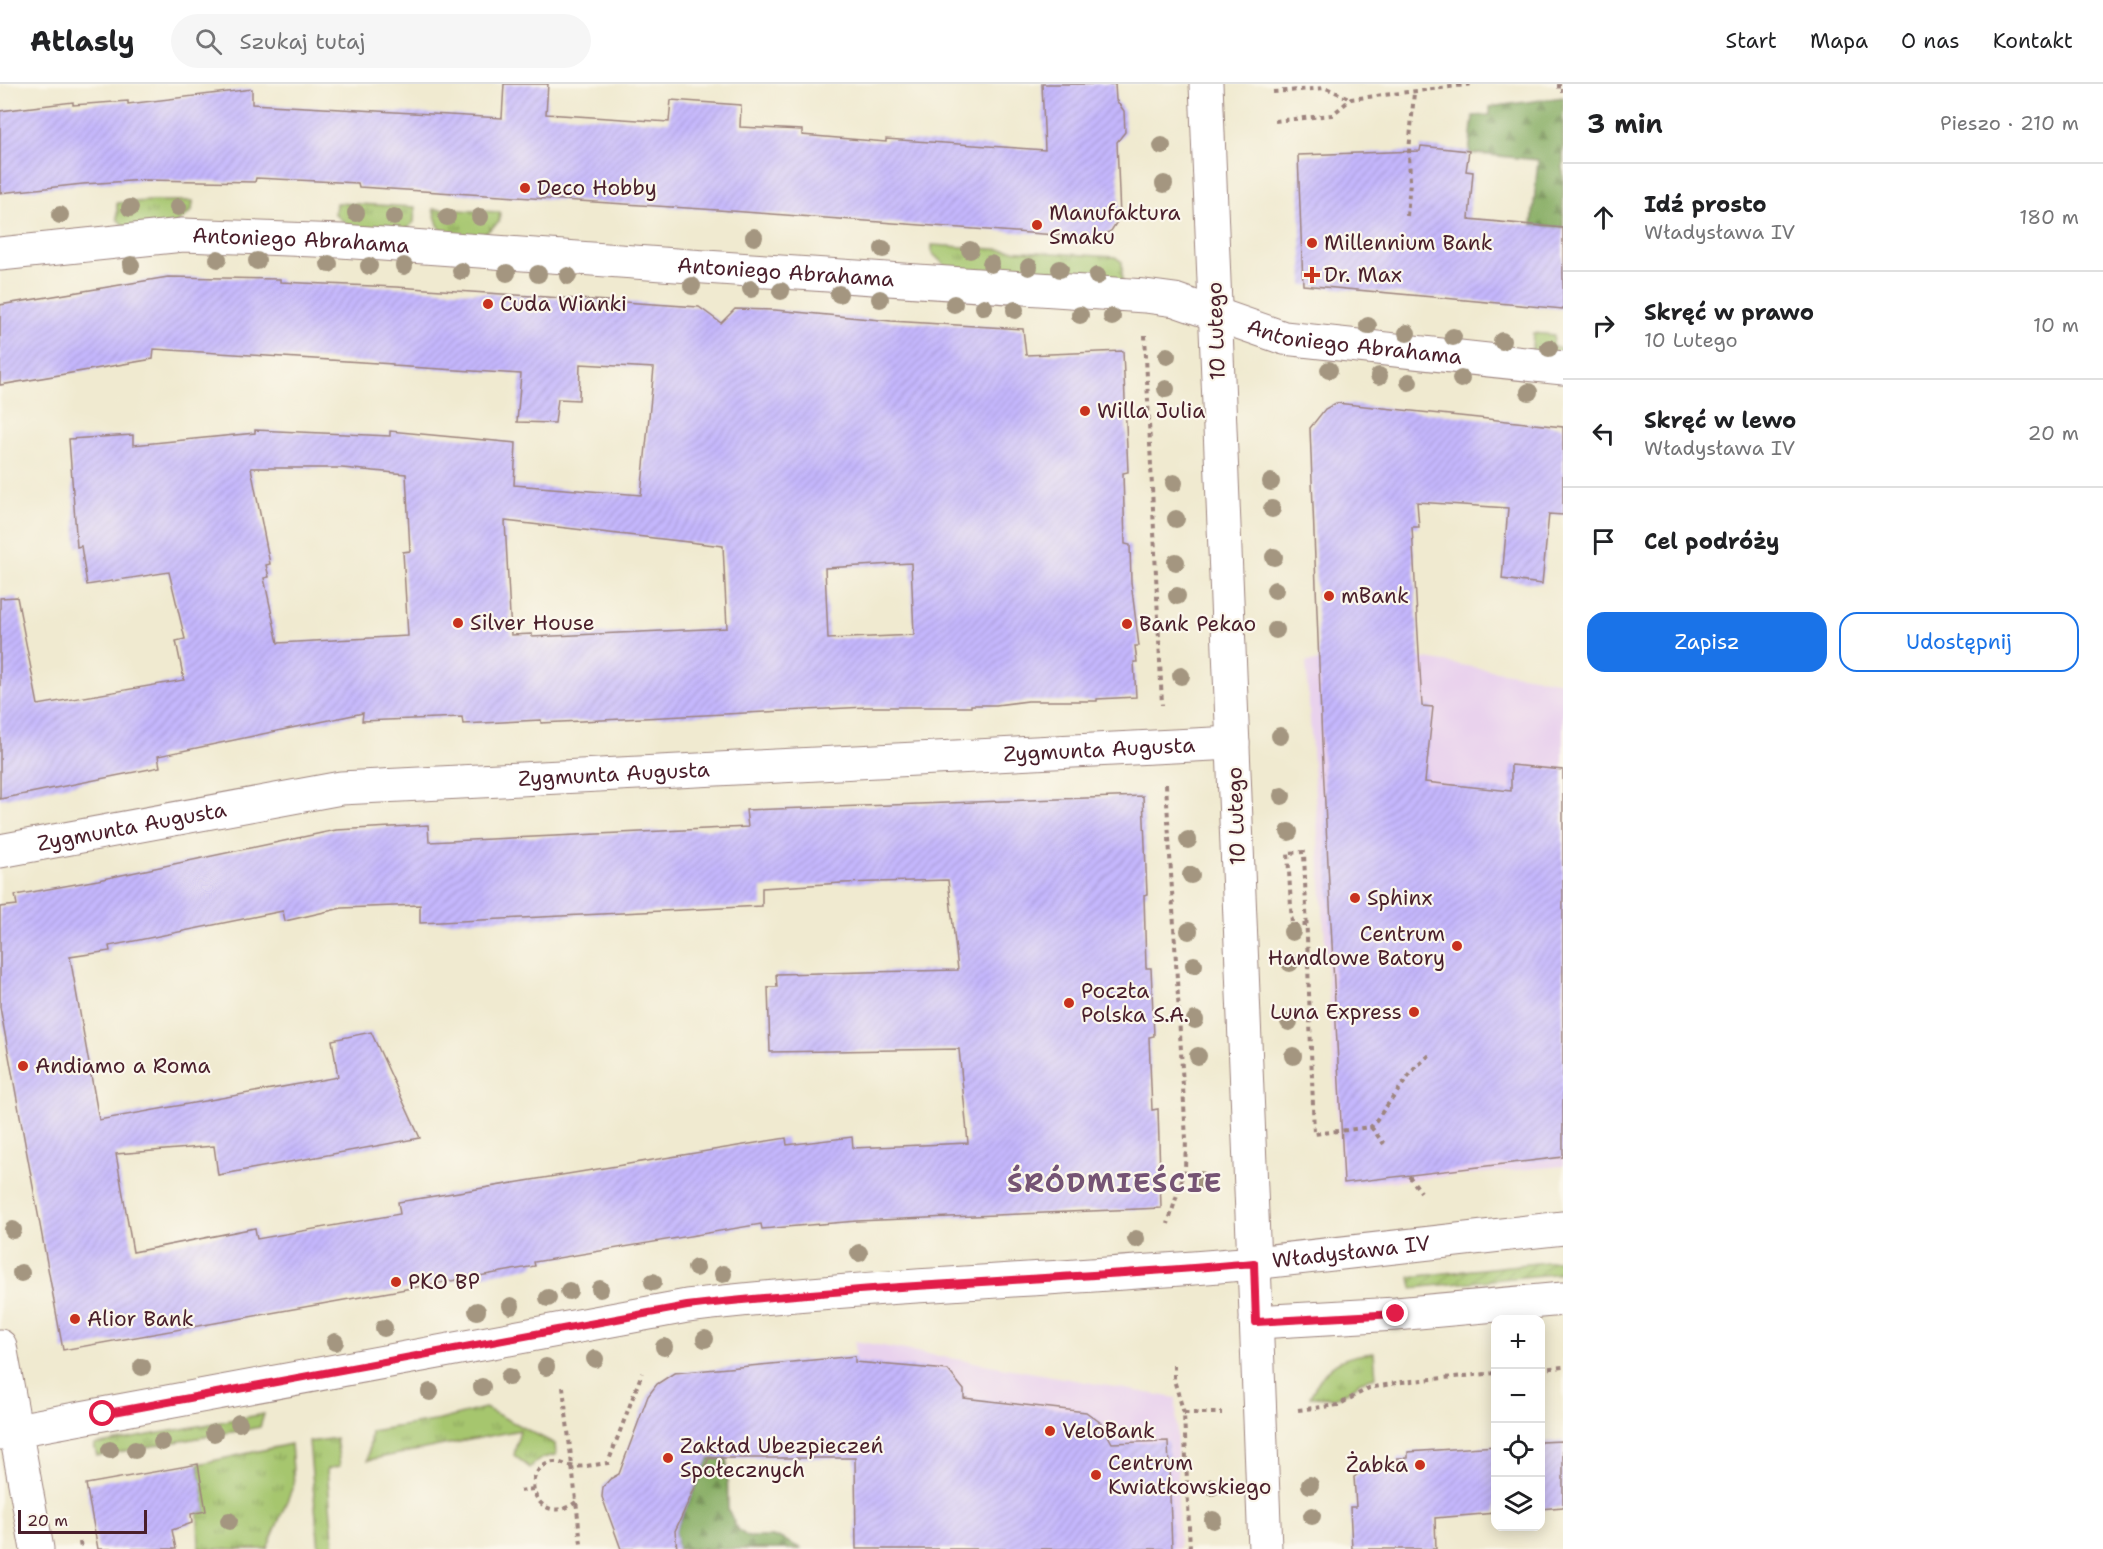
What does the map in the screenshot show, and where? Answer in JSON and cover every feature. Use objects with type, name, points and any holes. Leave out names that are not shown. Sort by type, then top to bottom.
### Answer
[{"type":"street","name":"10 Lutego","points":[[1206,84],[1265,1549]]},
{"type":"street","name":"Antoniego Abrahama","points":[[0,254],[183,235],[341,241],[1145,296],[1175,300],[1284,338],[1563,368]]},
{"type":"street","name":"Zygmunta Augusta","points":[[0,851],[341,788],[1233,743]]},
{"type":"street","name":"Władysława IV","points":[[8,1432],[687,1306],[776,1295],[865,1288],[1254,1263],[1563,1228]]},
{"type":"street","points":[[1256,1322],[1396,1314],[1563,1299]]},
{"type":"street","points":[[0,1346],[8,1432],[37,1549]]},
{"type":"path","points":[[1273,92],[1326,88],[1351,99],[1474,84]]},
{"type":"path","points":[[1558,84],[1559,91],[1563,91]]},
{"type":"path","points":[[1407,216],[1414,92]]},
{"type":"path","points":[[1275,121],[1332,115],[1351,99]]},
{"type":"path","points":[[1145,326],[1162,705]]},
{"type":"path","points":[[1166,780],[1186,1140],[1185,1169],[1168,1224]]},
{"type":"path","points":[[1307,925],[1292,926],[1288,853],[1304,852],[1307,925],[1314,1134],[1371,1127],[1415,1068],[1432,1053]]},
{"type":"path","points":[[1371,1127],[1384,1144]]},
{"type":"path","points":[[1408,1176],[1421,1192]]},
{"type":"path","points":[[1174,1365],[1174,1380],[1184,1413],[1190,1549]]},
{"type":"path","points":[[1545,1369],[1563,1367]]},
{"type":"path","points":[[576,1502],[567,1508],[556,1510],[546,1507],[537,1500],[533,1489],[534,1478],[540,1468],[550,1463],[561,1462],[572,1466],[608,1463],[642,1373]]},
{"type":"path","points":[[1317,1409],[1338,1406],[1369,1388],[1491,1373]]},
{"type":"path","points":[[563,1387],[580,1544]]},
{"type":"path","points":[[520,1491],[533,1489]]},
{"type":"path","points":[[80,1542],[81,1549]]},
{"type":"shaded area","name":"Centrum Handlowe Batory","points":[[1420,658],[1563,682],[1563,1166],[1342,1186],[1306,662]]},
{"type":"shaded area","points":[[855,1341],[1176,1398],[1179,1549],[986,1549],[855,1362]]},
{"type":"green space","points":[[1563,97],[1563,228],[1532,225],[1538,160],[1469,153],[1473,116],[1490,115],[1490,107]]},
{"type":"green space","points":[[193,201],[192,211],[170,229],[125,227],[117,219],[117,203]]},
{"type":"green space","points":[[336,203],[415,207],[414,222],[395,235],[355,232],[335,214]]},
{"type":"green space","points":[[433,209],[500,212],[499,222],[477,240],[444,233],[438,225]]},
{"type":"green space","points":[[932,245],[1115,257],[1122,262],[1122,286],[953,273],[932,253]]},
{"type":"green space","points":[[1533,333],[1554,335],[1553,347],[1563,348],[1563,363],[1531,360]]},
{"type":"green space","points":[[1563,1260],[1563,1273],[1412,1288],[1410,1277]]},
{"type":"green space","points":[[1374,1353],[1376,1377],[1361,1381],[1350,1391],[1334,1398],[1310,1397],[1321,1377],[1334,1364],[1351,1357]]},
{"type":"green space","points":[[485,1408],[555,1444],[556,1455],[535,1462],[530,1468],[514,1455],[520,1430],[368,1460],[371,1431],[440,1420]]},
{"type":"green space","points":[[264,1414],[260,1427],[97,1456],[94,1445]]},
{"type":"green space","points":[[336,1438],[340,1466],[327,1469],[334,1549],[319,1549],[309,1442]]},
{"type":"green space","points":[[291,1444],[294,1484],[267,1549],[199,1549],[198,1513],[206,1511],[198,1464]]},
{"type":"green space","points":[[709,1459],[727,1459],[728,1509],[737,1529],[748,1537],[778,1537],[802,1549],[677,1549],[675,1531]]},
{"type":"building","points":[[504,84],[548,84],[546,114],[669,122],[671,100],[741,105],[740,127],[802,130],[802,135],[886,142],[886,139],[1045,150],[1042,84],[1115,84],[1116,100],[1124,111],[1125,132],[1117,142],[1120,217],[1111,231],[1096,238],[718,210],[359,187],[358,183],[256,178],[255,182],[146,180],[0,193],[0,111],[73,102],[73,105],[128,101],[128,104],[252,89],[252,104],[502,118]]},
{"type":"building","points":[[1421,146],[1469,151],[1466,171],[1473,172],[1469,219],[1563,228],[1563,309],[1303,285],[1298,155],[1420,151]]},
{"type":"building","points":[[168,277],[280,279],[280,282],[396,287],[699,307],[721,323],[735,309],[1023,329],[1026,355],[1123,351],[1128,472],[1123,473],[1125,544],[1130,545],[1131,582],[1139,646],[1135,646],[1137,662],[1134,662],[1136,697],[1097,699],[1097,701],[1028,701],[971,705],[971,707],[867,707],[541,723],[541,720],[463,724],[462,717],[362,721],[363,713],[158,756],[160,767],[0,799],[0,598],[17,597],[38,705],[184,680],[176,641],[185,639],[169,572],[87,585],[81,546],[77,547],[69,439],[133,435],[133,445],[255,433],[255,430],[390,436],[390,431],[516,443],[514,485],[641,495],[654,368],[580,364],[579,400],[558,399],[555,423],[517,422],[521,374],[393,366],[393,364],[154,349],[153,359],[0,385],[0,305]],"holes":[[[251,468],[342,468],[406,474],[410,551],[403,552],[408,636],[278,643],[264,578],[269,577],[266,565],[270,564]],[[505,521],[723,546],[727,628],[532,637],[532,634],[511,635]],[[911,563],[914,635],[828,639],[825,568]]]},
{"type":"building","points":[[1336,403],[1563,427],[1563,515],[1549,514],[1542,584],[1502,579],[1508,508],[1417,502],[1419,527],[1412,527],[1422,706],[1433,707],[1425,782],[1511,791],[1511,765],[1563,770],[1563,1157],[1344,1183],[1322,744],[1310,428],[1325,409]]},
{"type":"building","points":[[1143,796],[1147,894],[1144,895],[1146,968],[1151,968],[1154,1036],[1149,1037],[1152,1110],[1158,1109],[1161,1208],[857,1221],[762,1229],[761,1224],[534,1262],[535,1266],[63,1350],[0,1007],[0,907],[17,905],[15,895],[336,830],[428,825],[429,842],[748,827],[746,810]],"holes":[[[948,880],[958,970],[776,974],[777,987],[768,987],[770,1052],[959,1049],[968,1143],[853,1148],[852,1137],[787,1145],[786,1138],[398,1202],[400,1214],[257,1239],[255,1228],[133,1252],[116,1154],[214,1146],[218,1175],[420,1138],[371,1032],[332,1040],[338,1077],[99,1120],[70,957],[110,951],[109,946],[283,911],[285,921],[342,908],[420,905],[420,923],[762,906],[762,888]]]},
{"type":"building","points":[[855,1356],[855,1362],[948,1370],[964,1390],[964,1398],[1086,1412],[1101,1423],[1112,1443],[1168,1441],[1172,1549],[856,1549],[855,1458],[709,1458],[675,1531],[677,1549],[621,1549],[602,1497],[603,1487],[619,1474],[648,1396],[657,1384],[674,1373]]},
{"type":"building","points":[[1563,1441],[1563,1507],[1545,1509],[1545,1442]]},
{"type":"building","points":[[1491,1446],[1491,1513],[1435,1518],[1436,1549],[1352,1549],[1350,1507],[1356,1507],[1354,1477],[1365,1469],[1397,1465],[1397,1458],[1408,1458],[1408,1452]]},
{"type":"building","points":[[198,1464],[206,1511],[191,1514],[192,1523],[172,1530],[176,1549],[98,1549],[86,1484]]},
{"type":"place","name":"Deco Hobby","points":[[525,188]]},
{"type":"place","name":"Manufaktura Smaku","points":[[1037,225]]},
{"type":"place","name":"Millennium Bank","points":[[1312,243]]},
{"type":"place","name":"Dr. Max","points":[[1312,275]]},
{"type":"place","name":"Cuda Wianki","points":[[488,304]]},
{"type":"place","name":"Willa Julia","points":[[1085,411]]},
{"type":"place","name":"mBank","points":[[1329,596]]},
{"type":"place","name":"Silver House","points":[[458,623]]},
{"type":"place","name":"Bank Pekao","points":[[1127,624]]},
{"type":"place","name":"Sphinx","points":[[1355,898]]},
{"type":"place","name":"Centrum Handlowe Batory","points":[[1457,946]]},
{"type":"place","name":"Poczta Polska S.A.","points":[[1069,1003]]},
{"type":"place","name":"Luna Express","points":[[1414,1012]]},
{"type":"place","name":"Andiamo a Roma","points":[[23,1066]]},
{"type":"place","name":"PKO BP","points":[[396,1282]]},
{"type":"place","name":"Alior Bank","points":[[75,1319]]},
{"type":"place","name":"VeloBank","points":[[1050,1431]]},
{"type":"place","name":"Zakład Ubezpieczeń Społecznych","points":[[668,1458]]},
{"type":"place","name":"Żabka","points":[[1420,1465]]},
{"type":"place","name":"Centrum Kwiatkowskiego","points":[[1096,1475]]},
{"type":"district","name":"ŚRÓDMIEŚCIE","points":[[1115,1183]]},
{"type":"route","points":[[103,1414],[687,1306],[776,1295],[1254,1263],[1256,1322],[1396,1314]]}]
